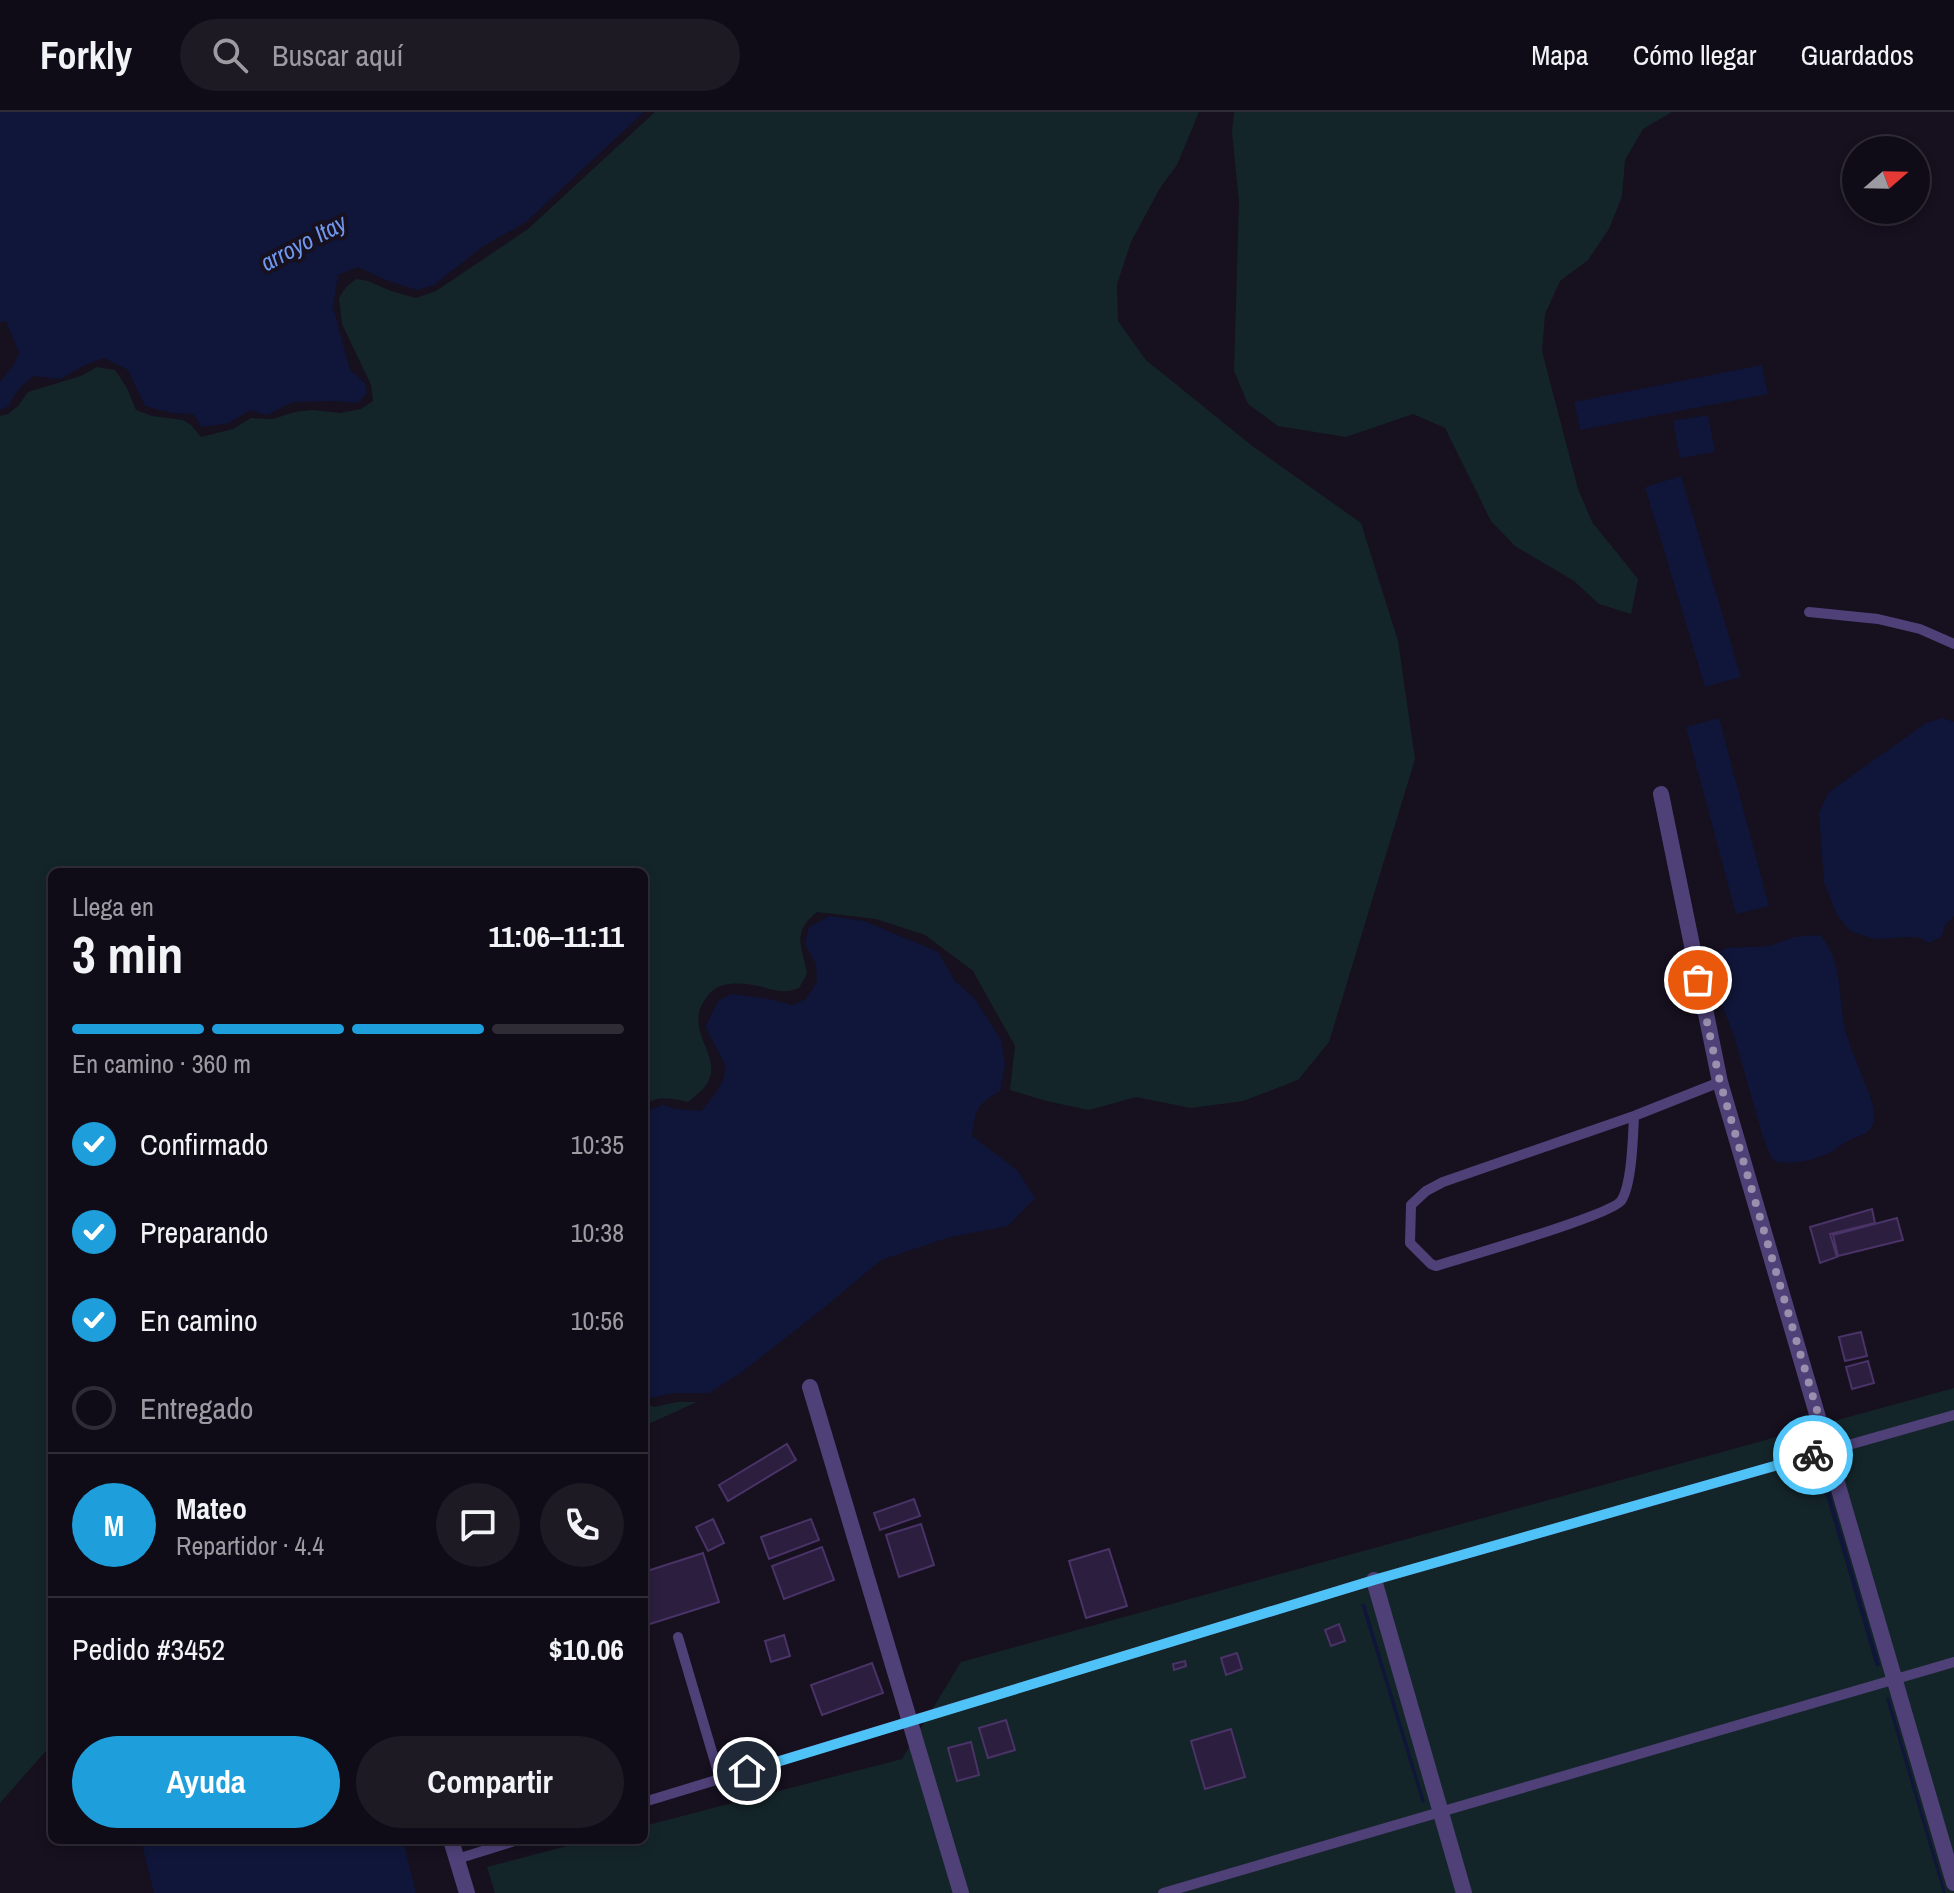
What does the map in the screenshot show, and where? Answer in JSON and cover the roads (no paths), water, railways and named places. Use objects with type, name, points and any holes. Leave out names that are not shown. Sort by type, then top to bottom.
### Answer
[{"type":"street","points":[[1661,794],[1720,1082],[1954,1883]]},
{"type":"street","points":[[810,1387],[961,1893]]},
{"type":"street","points":[[1374,1580],[1464,1893]]},
{"type":"street","points":[[452,1844],[467,1893]]},
{"type":"lane","points":[[1809,612],[1878,619],[1920,629],[1954,644]]},
{"type":"lane","points":[[1634,1116],[1627,1183],[1621,1201],[1610,1209],[1436,1266],[1410,1243],[1411,1205],[1426,1191],[1443,1182],[1634,1116],[1720,1082]]},
{"type":"lane","points":[[648,1801],[1374,1580],[1954,1415]]},
{"type":"lane","points":[[678,1637],[720,1779]]},
{"type":"lane","points":[[1163,1893],[1954,1662]]},
{"type":"lane","points":[[457,1859],[505,1844]]},
{"type":"water","name":"arroyo Itay","points":[[0,112],[644,112],[526,222],[482,247],[434,285],[417,290],[358,267],[338,275],[333,307],[350,370],[365,383],[367,393],[358,403],[293,402],[267,415],[250,410],[229,423],[202,427],[193,414],[145,406],[128,370],[104,358],[60,379],[34,376],[19,389],[9,406],[0,410],[0,382],[19,353],[6,321],[0,322]]},
{"type":"water","points":[[1762,365],[1768,394],[1580,430],[1574,402]]},
{"type":"water","points":[[1708,415],[1715,452],[1680,458],[1673,421]]},
{"type":"water","points":[[1681,476],[1741,677],[1705,687],[1645,487]]},
{"type":"water","points":[[1719,718],[1769,906],[1736,914],[1686,727]]},
{"type":"water","points":[[1942,718],[1954,722],[1954,916],[1945,925],[1942,936],[1929,943],[1909,937],[1875,939],[1850,931],[1836,913],[1824,882],[1819,813],[1829,792],[1926,723]]},
{"type":"water","points":[[829,916],[864,921],[938,952],[955,981],[975,999],[1001,1040],[1005,1065],[1000,1091],[978,1108],[972,1136],[1017,1170],[1035,1198],[1008,1226],[950,1237],[881,1260],[742,1372],[709,1393],[674,1393],[648,1398],[648,1111],[663,1105],[701,1111],[719,1088],[725,1068],[706,1026],[718,1001],[731,994],[792,1005],[806,999],[817,982],[816,964],[805,944],[809,927]]},
{"type":"water","points":[[1820,935],[1837,970],[1847,1036],[1871,1100],[1873,1124],[1866,1133],[1826,1154],[1788,1163],[1773,1161],[1719,996],[1716,961],[1718,952],[1726,948],[1770,946],[1794,937]]},
{"type":"water","points":[[1824,1473],[1880,1665],[1876,1667],[1820,1475]]},
{"type":"water","points":[[1361,1604],[1365,1604],[1425,1802],[1422,1803]]},
{"type":"water","points":[[1889,1697],[1946,1893],[1943,1893],[1886,1698]]},
{"type":"water","points":[[142,1844],[404,1844],[416,1893],[154,1893]]}]
